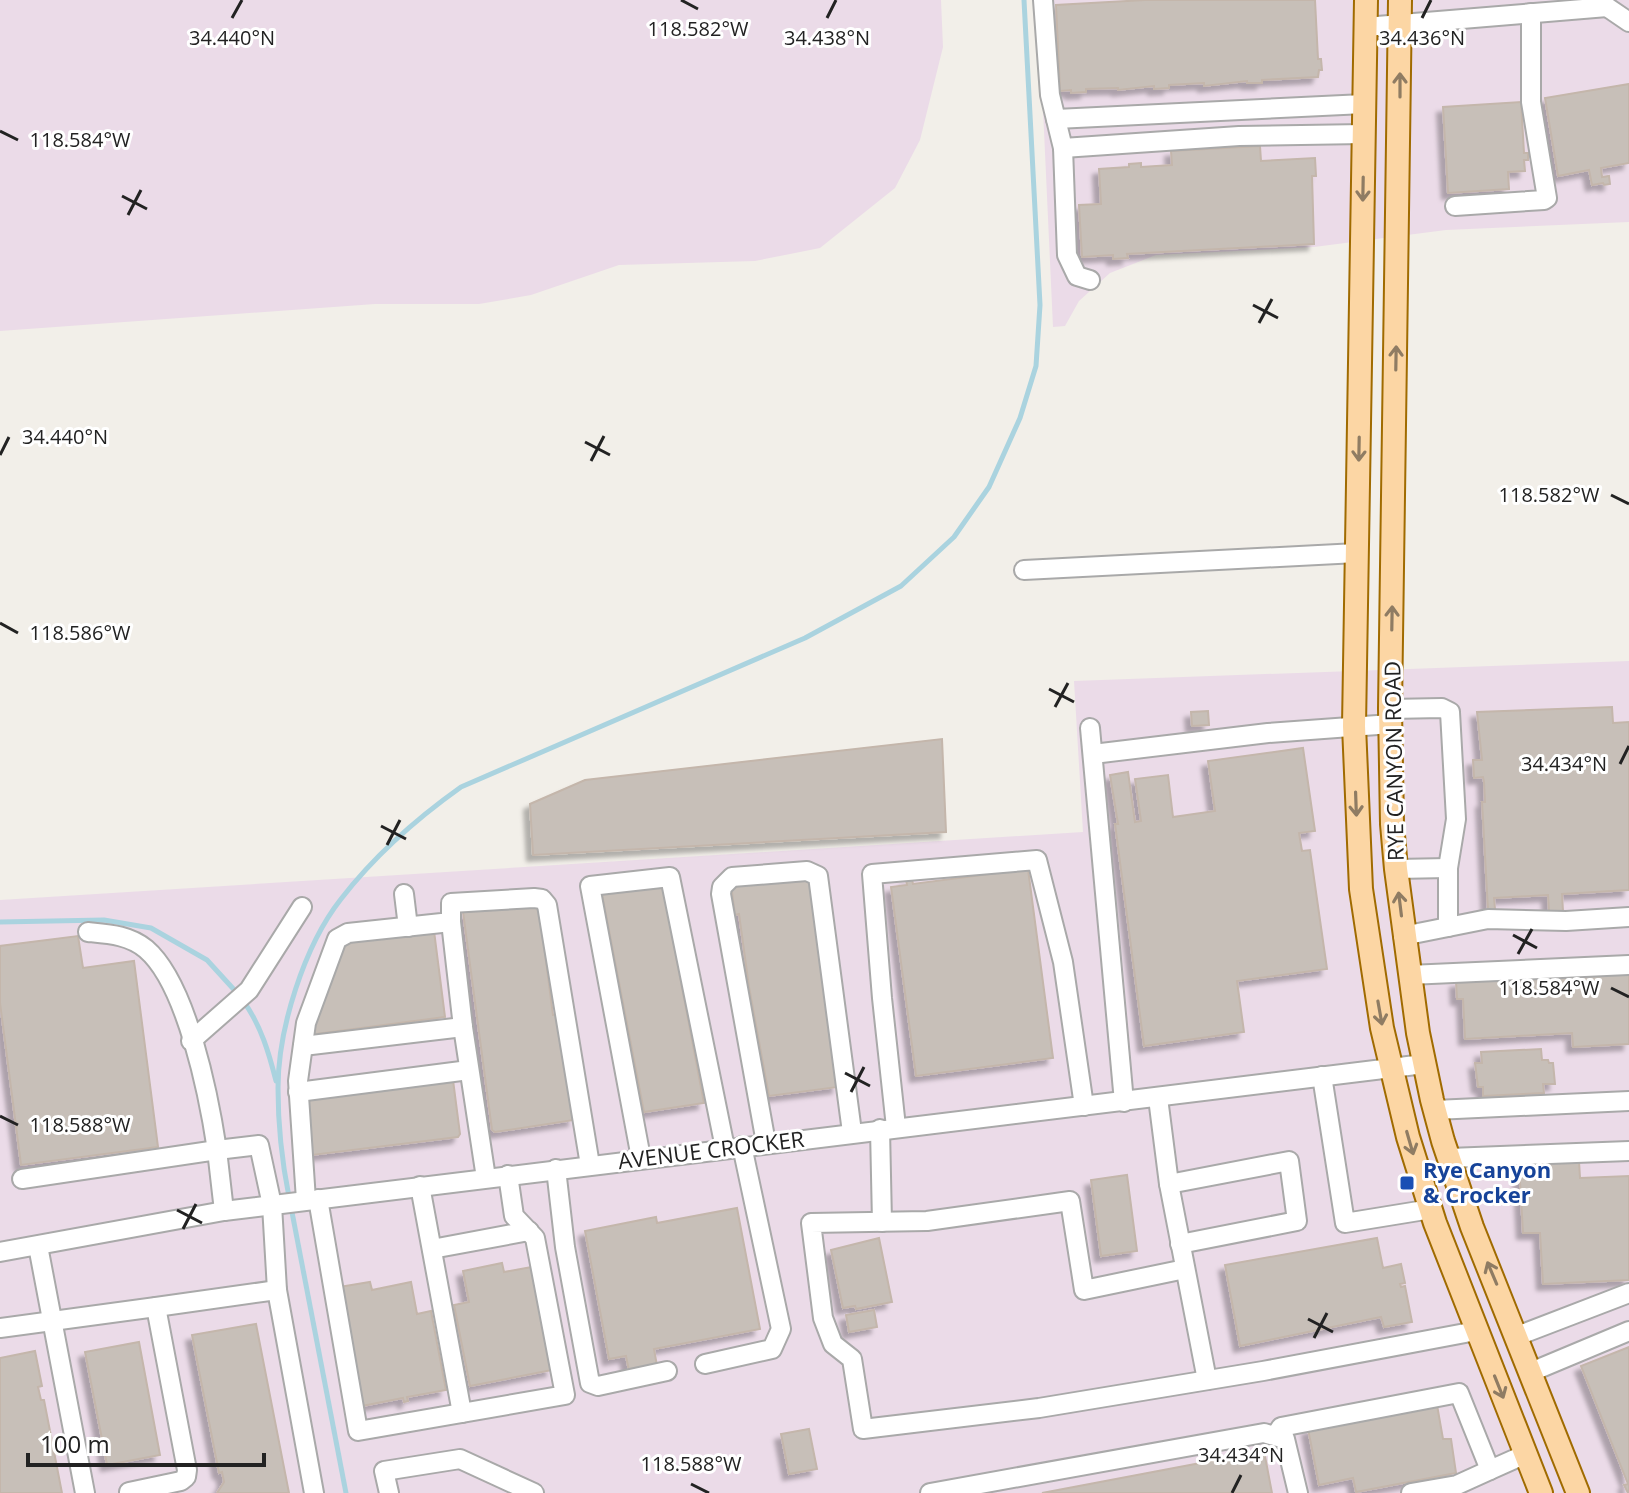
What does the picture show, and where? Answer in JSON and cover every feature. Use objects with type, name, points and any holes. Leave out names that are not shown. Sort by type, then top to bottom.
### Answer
[{"type":"main road","name":"RYE CANYON ROAD","points":[[1366,0],[1354,726],[1361,889],[1370,959],[1391,1068],[1431,1209],[1541,1493]]},
{"type":"main road","name":"RYE CANYON ROAD","points":[[1400,0],[1390,717],[1392,824],[1403,936],[1424,1064],[1449,1158],[1472,1227],[1578,1493]]},
{"type":"street","points":[[1043,0],[1050,95],[1063,148],[1067,255],[1077,276],[1090,280]]},
{"type":"street","points":[[1365,27],[1400,24],[1472,9],[1608,4],[1629,22]]},
{"type":"street","points":[[1455,206],[1547,198],[1531,102],[1543,8]]},
{"type":"street","points":[[1056,119],[1364,104]]},
{"type":"street","points":[[1063,148],[1239,136],[1364,134]]},
{"type":"street","points":[[1024,570],[1357,553]]},
{"type":"street","points":[[1093,754],[1354,726],[1442,708],[1450,712],[1456,819],[1448,868],[1448,927]]},
{"type":"street","points":[[1090,728],[1124,1102]]},
{"type":"street","points":[[882,1222],[888,1128],[872,874],[1037,860],[1063,962],[1084,1106]]},
{"type":"street","points":[[1396,869],[1448,868]]},
{"type":"street","points":[[766,1143],[721,894],[722,887],[732,877],[807,871],[818,876],[852,1132]]},
{"type":"street","points":[[641,1158],[590,886],[670,877],[733,1147],[781,1329],[772,1349],[705,1364]]},
{"type":"street","points":[[404,894],[408,927]]},
{"type":"street","points":[[486,1178],[463,1027],[451,903],[534,898],[542,899],[547,905],[590,1165]]},
{"type":"street","points":[[191,1041],[240,998],[302,907]]},
{"type":"street","points":[[1403,936],[1488,919],[1566,921],[1629,917]]},
{"type":"street","points":[[451,922],[348,933],[337,939],[306,1023],[298,1092],[312,1200],[358,1431],[565,1395],[535,1238],[514,1216],[508,1175]]},
{"type":"street","points":[[88,932],[116,934],[146,950],[179,1000],[208,1095],[224,1211]]},
{"type":"street","points":[[1409,975],[1629,965]]},
{"type":"street","points":[[303,1046],[463,1027]]},
{"type":"street","name":"AVENUE CROCKER","points":[[0,1251],[224,1211],[1424,1064]]},
{"type":"street","points":[[298,1092],[469,1070]]},
{"type":"street","points":[[1322,1076],[1345,1223],[1431,1209]]},
{"type":"street","points":[[1158,1098],[1169,1184],[1207,1380]]},
{"type":"street","points":[[1435,1110],[1629,1101]]},
{"type":"street","points":[[22,1179],[259,1145],[272,1205],[277,1290],[314,1493]]},
{"type":"street","points":[[1449,1158],[1629,1151]]},
{"type":"street","points":[[1169,1184],[1289,1161],[1297,1221],[1180,1244]]},
{"type":"street","points":[[556,1169],[565,1247],[590,1383],[598,1386],[667,1371]]},
{"type":"street","points":[[420,1186],[462,1413]]},
{"type":"street","points":[[1185,1269],[1084,1290],[1070,1201],[927,1221],[811,1223],[823,1318],[833,1344],[852,1359],[863,1429],[1039,1408],[1476,1331]]},
{"type":"street","points":[[432,1249],[529,1231]]},
{"type":"street","points":[[38,1246],[85,1493]]},
{"type":"street","points":[[0,1328],[277,1290]]},
{"type":"street","points":[[1517,1336],[1629,1293]]},
{"type":"street","points":[[128,1493],[181,1481],[186,1477],[156,1307]]},
{"type":"street","points":[[1531,1372],[1629,1331]]},
{"type":"street","points":[[1276,1435],[1281,1427],[1459,1393],[1490,1470]]},
{"type":"street","points":[[930,1493],[1264,1433],[1285,1439],[1298,1493]]},
{"type":"street","points":[[1411,1493],[1475,1486],[1490,1470],[1526,1454]]},
{"type":"street","points":[[389,1493],[384,1471],[460,1459],[534,1493]]},
{"type":"shaded area","points":[[0,0],[941,0],[943,47],[920,140],[895,188],[820,248],[755,261],[619,265],[531,295],[479,304],[375,304],[0,331]]},
{"type":"shaded area","points":[[1038,0],[1629,0],[1629,222],[1446,230],[1314,247],[1156,255],[1110,273],[1079,301],[1065,326],[1053,327]]},
{"type":"shaded area","points":[[1629,661],[1629,1493],[0,1493],[0,900],[1083,832],[1074,681]]},
{"type":"building","points":[[1145,0],[1315,0],[1318,59],[1321,59],[1322,70],[1319,70],[1318,77],[1262,80],[1262,83],[1247,81],[1204,86],[1204,83],[1169,85],[1169,88],[1154,89],[1154,86],[1118,90],[1086,89],[1086,92],[1071,93],[1071,90],[1060,91],[1056,5]]},
{"type":"building","points":[[1629,84],[1629,163],[1601,168],[1602,177],[1609,176],[1610,184],[1592,185],[1589,170],[1558,176],[1545,98]]},
{"type":"building","points":[[1521,102],[1524,153],[1528,153],[1528,160],[1524,160],[1525,171],[1508,172],[1509,189],[1448,193],[1443,107]]},
{"type":"building","points":[[1260,146],[1261,161],[1315,158],[1316,176],[1312,176],[1314,244],[1127,254],[1128,258],[1113,259],[1113,255],[1082,257],[1079,205],[1101,204],[1099,169],[1141,163],[1141,167],[1172,165],[1171,151]]},
{"type":"building","points":[[1612,707],[1613,723],[1629,722],[1629,890],[1562,894],[1563,911],[1549,912],[1548,895],[1494,898],[1495,909],[1488,910],[1482,802],[1485,802],[1484,782],[1483,777],[1474,778],[1473,760],[1482,760],[1477,712]]},
{"type":"building","points":[[1208,711],[1209,725],[1192,726],[1191,712]]},
{"type":"building","points":[[942,739],[946,832],[533,855],[530,804],[585,780]]},
{"type":"building","points":[[1303,748],[1315,831],[1299,833],[1302,851],[1310,850],[1327,969],[1237,981],[1244,1032],[1144,1046],[1110,775],[1128,772],[1135,822],[1141,821],[1135,779],[1168,775],[1173,817],[1215,811],[1208,761]]},
{"type":"building","points":[[1028,869],[1053,1058],[916,1076],[891,887],[907,885],[906,880],[912,880],[913,884]]},
{"type":"building","points":[[809,875],[838,1087],[769,1096],[739,914],[735,915],[731,885]]},
{"type":"building","points":[[662,882],[704,1103],[644,1112],[602,894]]},
{"type":"building","points":[[539,907],[553,1015],[557,1015],[561,1049],[565,1049],[574,1120],[495,1132],[492,1130],[463,912]]},
{"type":"building","points":[[434,931],[445,1017],[308,1035],[343,943]]},
{"type":"building","points":[[78,936],[83,968],[134,961],[158,1147],[21,1165],[0,1003],[0,946]]},
{"type":"building","points":[[1629,972],[1629,1044],[1573,1047],[1572,1033],[1465,1039],[1463,999],[1457,999],[1456,982]]},
{"type":"building","points":[[1541,1049],[1542,1060],[1553,1063],[1555,1084],[1543,1084],[1544,1093],[1483,1096],[1483,1087],[1478,1087],[1475,1063],[1482,1063],[1481,1052]]},
{"type":"building","points":[[453,1080],[458,1137],[312,1155],[305,1100]]},
{"type":"building","points":[[1579,1161],[1580,1178],[1629,1176],[1629,1280],[1543,1284],[1540,1233],[1523,1233],[1519,1164]]},
{"type":"building","points":[[1127,1175],[1137,1251],[1101,1256],[1091,1180]]},
{"type":"building","points":[[737,1208],[760,1329],[654,1349],[657,1366],[629,1371],[626,1356],[609,1359],[585,1231],[656,1217],[657,1223]]},
{"type":"building","points":[[879,1238],[892,1302],[856,1309],[855,1306],[843,1308],[831,1250]]},
{"type":"building","points":[[1377,1238],[1383,1268],[1401,1264],[1405,1283],[1400,1284],[1401,1287],[1405,1286],[1412,1322],[1384,1327],[1381,1317],[1240,1346],[1225,1265]]},
{"type":"building","points":[[502,1263],[504,1272],[532,1267],[552,1370],[470,1386],[454,1305],[469,1302],[463,1271]]},
{"type":"building","points":[[370,1282],[372,1290],[411,1282],[417,1314],[431,1311],[446,1390],[407,1397],[408,1401],[404,1402],[403,1398],[362,1406],[339,1287]]},
{"type":"building","points":[[874,1310],[877,1327],[849,1332],[846,1315]]},
{"type":"building","points":[[256,1324],[289,1493],[217,1493],[224,1482],[222,1472],[219,1473],[192,1335]]},
{"type":"building","points":[[139,1342],[160,1455],[107,1465],[85,1352]]},
{"type":"building","points":[[1629,1347],[1628,1493],[1624,1485],[1628,1484],[1581,1366]]},
{"type":"building","points":[[35,1351],[42,1386],[38,1387],[41,1400],[44,1400],[62,1493],[0,1493],[0,1358]]},
{"type":"building","points":[[1437,1405],[1443,1439],[1451,1439],[1456,1473],[1356,1492],[1353,1478],[1319,1485],[1308,1429]]},
{"type":"building","points":[[809,1429],[817,1469],[789,1474],[781,1434]]},
{"type":"building","points":[[1264,1451],[1272,1493],[1042,1493]]},
{"type":"waterway","points":[[289,1197],[281,1143],[278,1088],[288,1015],[305,964],[328,918],[382,853],[461,787],[805,638],[901,586],[954,537],[989,487],[1020,418],[1036,366],[1040,305],[1024,0]]},
{"type":"waterway","points":[[0,922],[104,920],[151,928],[207,960],[238,994]]},
{"type":"waterway","points":[[244,1002],[264,1040],[276,1081]]},
{"type":"waterway","points":[[291,1207],[346,1493]]},
{"type":"place","name":"Rye Canyon & Crocker","points":[[1407,1183]]}]
